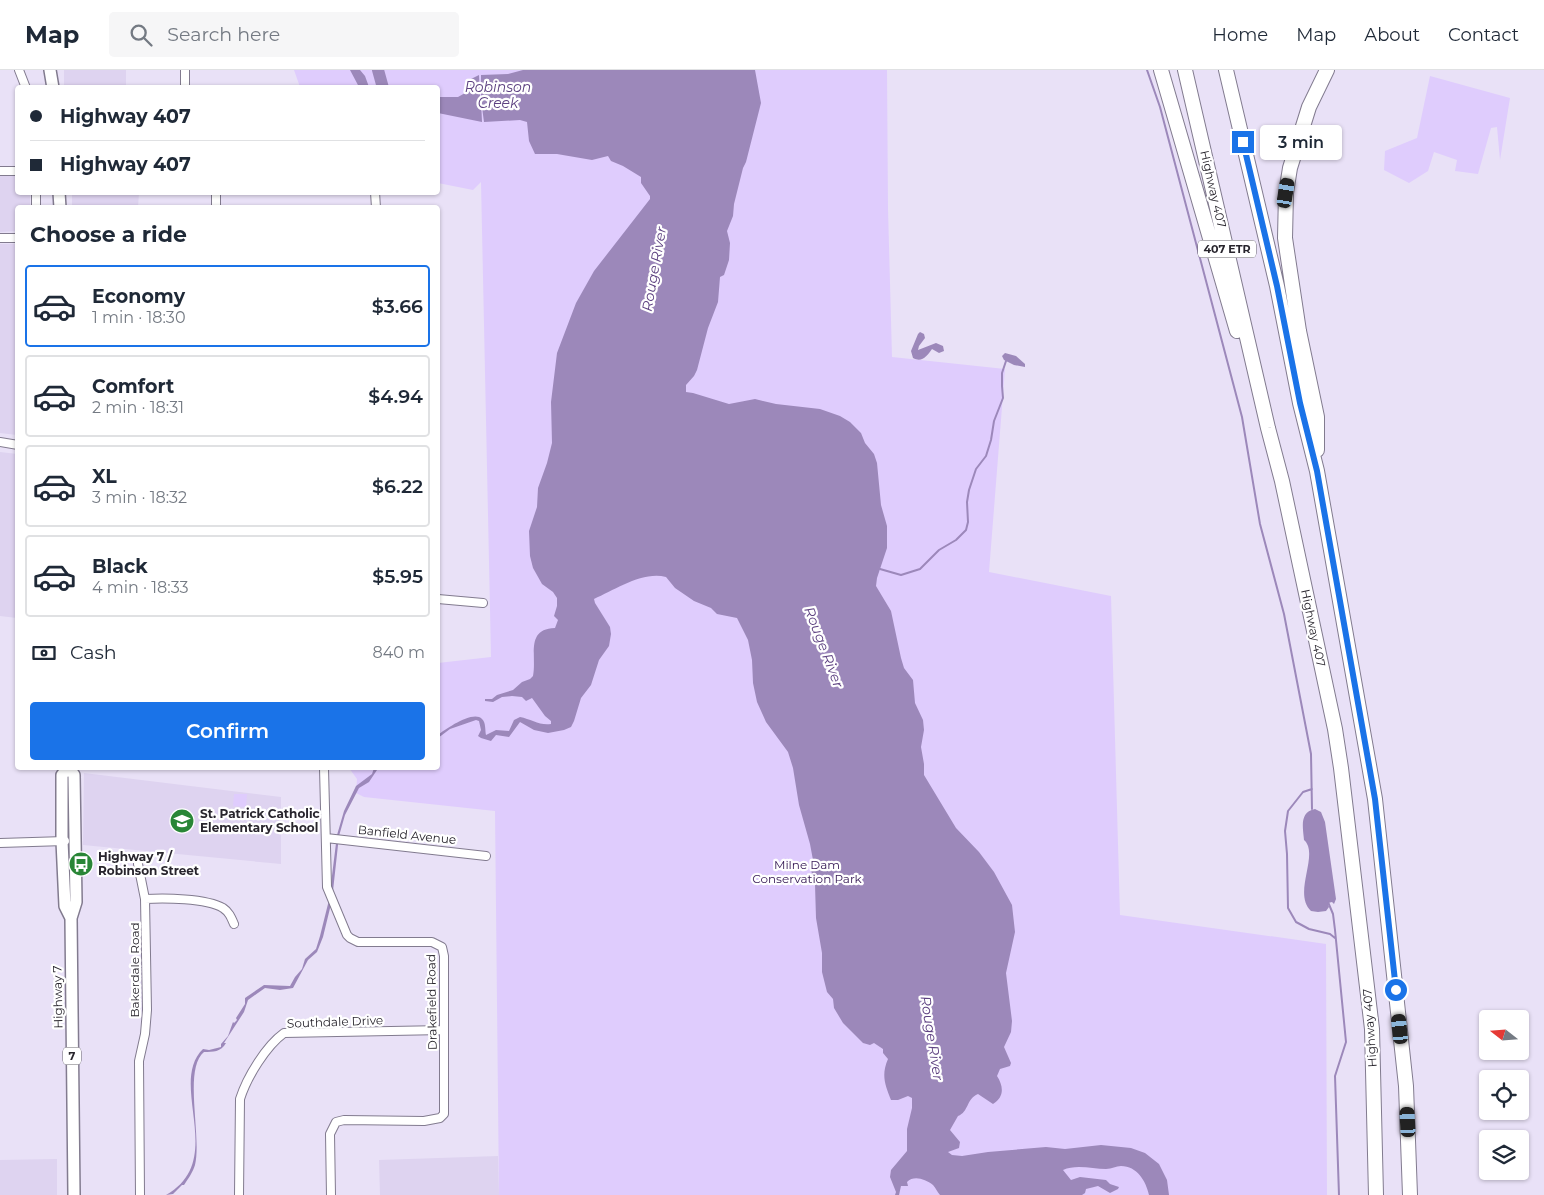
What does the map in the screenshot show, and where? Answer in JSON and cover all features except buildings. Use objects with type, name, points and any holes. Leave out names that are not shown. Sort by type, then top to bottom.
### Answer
[{"type":"highway","points":[[1161,70],[1173,106],[1228,302],[1268,428]]},
{"type":"highway","name":"Highway 407","points":[[1185,70],[1284,490],[1335,729],[1372,1029],[1376,1195]]},
{"type":"highway","name":"407 ETR","points":[[1226,70],[1277,286],[1300,403],[1317,471],[1375,799],[1406,1086],[1410,1195]]},
{"type":"highway","points":[[1317,471],[1317,417],[1296,312],[1285,238],[1286,193],[1290,168],[1310,107],[1327,70]]},
{"type":"main road","points":[[50,70],[52,85]]},
{"type":"main road","name":"Highway 7","points":[[67,770],[62,775],[62,842],[65,906],[71,918]]},
{"type":"main road","name":"Highway 7","points":[[70,770],[74,775],[76,902],[71,918],[74,1195]]},
{"type":"street","points":[[20,70],[25,85]]},
{"type":"street","points":[[185,70],[185,85]]},
{"type":"street","points":[[0,171],[15,171]]},
{"type":"street","points":[[0,238],[15,238]]},
{"type":"street","points":[[0,442],[15,444]]},
{"type":"street","points":[[440,599],[483,603]]},
{"type":"street","name":"Drakefield Road","points":[[324,770],[327,886],[350,938],[358,942],[426,941],[442,947],[444,1030],[444,1114],[440,1118],[424,1121],[344,1120],[336,1122],[330,1134],[331,1195]]},
{"type":"street","name":"Banfield Avenue","points":[[326,838],[486,856]]},
{"type":"street","points":[[0,843],[74,841]]},
{"type":"street","name":"Bakerdale Road","points":[[138,864],[145,899],[147,1010],[145,1034],[139,1062],[140,1195]]},
{"type":"street","points":[[145,899],[165,898],[215,905],[230,914],[234,924]]},
{"type":"street","name":"Southdale Drive","points":[[239,1195],[240,1099],[244,1086],[274,1040],[284,1033],[444,1030]]},
{"type":"shaded area","points":[[64,70],[126,70],[126,85],[64,85]]},
{"type":"shaded area","points":[[0,176],[15,176],[15,195],[30,195],[30,205],[15,205],[15,231],[0,232]]},
{"type":"shaded area","points":[[72,195],[139,195],[138,205],[72,205]]},
{"type":"shaded area","points":[[0,244],[15,244],[15,435],[0,433]]},
{"type":"shaded area","points":[[0,452],[15,454],[15,618],[0,616]]},
{"type":"shaded area","name":"St. Patrick Catholic Elementary School","points":[[84,773],[281,797],[281,864],[83,845]]},
{"type":"shaded area","points":[[498,1156],[499,1195],[380,1195],[379,1160]]},
{"type":"shaded area","points":[[57,1159],[57,1195],[0,1195],[0,1160]]},
{"type":"green space","name":"Milne Dam Conservation Park","points":[[294,70],[887,70],[892,357],[1005,369],[989,572],[1111,596],[1120,915],[1326,944],[1327,1195],[499,1195],[495,811],[364,797],[356,793],[357,779],[350,770],[440,770],[440,663],[491,657],[481,182],[473,190],[440,183],[440,85],[299,85]]},
{"type":"green space","points":[[1430,76],[1510,98],[1500,160],[1497,127],[1491,128],[1478,174],[1455,171],[1457,160],[1434,152],[1428,171],[1409,183],[1384,170],[1385,151],[1417,138]]},
{"type":"green space","points":[[234,794],[247,794],[246,807],[233,806]]},
{"type":"water","points":[[350,70],[360,70],[365,76],[368,85],[358,85]]},
{"type":"water","name":"Robinson Creek","points":[[523,70],[755,70],[761,103],[734,204],[733,216],[727,231],[730,243],[729,260],[724,275],[720,277],[718,302],[708,328],[697,370],[686,385],[686,392],[729,404],[755,399],[776,404],[820,409],[840,416],[850,422],[861,433],[865,443],[874,454],[877,463],[881,505],[887,526],[887,548],[876,586],[891,611],[904,668],[913,680],[915,703],[923,720],[924,730],[921,747],[924,775],[956,828],[979,852],[994,872],[1012,905],[1015,932],[1006,973],[1012,1021],[1011,1032],[1004,1047],[1011,1063],[1010,1066],[1000,1069],[997,1076],[1002,1092],[997,1101],[993,1104],[978,1094],[971,1099],[964,1112],[958,1116],[950,1130],[960,1142],[959,1148],[948,1152],[952,1155],[962,1156],[1046,1147],[1065,1149],[1101,1145],[1131,1148],[1145,1153],[1159,1164],[1167,1180],[1169,1195],[1149,1195],[1140,1175],[1132,1169],[1121,1166],[1108,1169],[1079,1167],[1063,1170],[1071,1180],[1080,1177],[1106,1180],[1110,1184],[1119,1187],[1110,1193],[1098,1186],[1086,1189],[1082,1195],[940,1195],[933,1185],[916,1178],[907,1182],[908,1186],[901,1186],[899,1195],[895,1195],[896,1192],[890,1177],[891,1170],[907,1151],[907,1129],[912,1108],[912,1098],[908,1096],[898,1100],[891,1100],[885,1080],[888,1059],[883,1053],[883,1049],[874,1043],[870,1045],[863,1043],[843,1023],[834,1008],[833,999],[827,992],[822,972],[822,953],[816,918],[815,885],[811,870],[813,860],[799,805],[793,768],[788,752],[766,722],[757,702],[748,640],[737,618],[717,614],[711,608],[694,601],[675,588],[666,577],[648,577],[629,582],[594,599],[610,627],[609,646],[599,660],[591,685],[581,698],[571,727],[548,733],[534,730],[520,722],[509,737],[496,735],[491,741],[478,736],[481,730],[479,721],[476,720],[450,729],[440,736],[440,734],[453,725],[472,717],[478,717],[483,720],[486,735],[496,730],[509,731],[514,720],[520,717],[539,723],[551,724],[551,721],[532,698],[526,701],[522,697],[502,697],[493,702],[485,701],[485,699],[492,699],[497,695],[513,690],[533,676],[536,638],[539,633],[555,628],[558,620],[554,616],[557,598],[553,592],[542,584],[533,568],[530,556],[529,531],[537,507],[538,488],[552,443],[551,402],[557,353],[576,303],[594,271],[650,199],[641,183],[641,177],[611,161],[608,156],[592,160],[557,154],[535,154],[529,141],[527,122],[520,120],[484,122],[481,100],[482,122],[440,113],[440,97],[458,97],[465,93],[471,79],[479,75],[481,98],[481,75],[508,74]]},
{"type":"water","points":[[920,332],[924,334],[925,338],[918,350],[936,343],[943,346],[944,351],[939,353],[932,349],[922,359],[913,358],[911,351]]},
{"type":"water","points":[[1005,353],[1016,356],[1025,364],[1025,367],[1014,365],[1004,360],[1002,356]]},
{"type":"water","points":[[373,770],[377,770],[369,782],[359,788],[345,815],[339,836],[332,900],[323,937],[317,952],[308,960],[293,988],[280,990],[265,988],[248,1000],[244,1012],[224,1043],[226,1043],[224,1046],[217,1051],[204,1052],[198,1061],[194,1088],[197,1153],[195,1165],[184,1185],[173,1194],[166,1195],[184,1180],[193,1162],[195,1143],[191,1082],[194,1064],[203,1049],[209,1050],[221,1047],[221,1044],[228,1036],[233,1022],[237,1020],[236,1018],[245,1004],[245,998],[264,985],[290,986],[302,969],[305,959],[316,949],[329,900],[337,835],[344,811],[356,786],[372,774]]},
{"type":"water","points":[[1315,809],[1321,812],[1325,822],[1336,899],[1334,904],[1332,902],[1328,903],[1329,907],[1326,911],[1318,912],[1311,911],[1306,903],[1304,894],[1309,854],[1308,846],[1304,840],[1303,821],[1306,813]]},
{"type":"waterway","name":"Rouge River","points":[[378,70],[382,85]]},
{"type":"waterway","points":[[1147,70],[1160,107],[1242,417],[1260,524],[1284,614],[1311,754],[1312,809]]},
{"type":"waterway","points":[[880,569],[901,575],[920,569],[939,550],[956,540],[966,530],[969,490],[976,469],[986,456],[991,440],[994,421],[1003,398],[1002,373],[1006,361]]},
{"type":"waterway","points":[[1312,789],[1303,792],[1288,811],[1285,831],[1288,908],[1296,922],[1309,929],[1330,934],[1335,938]]},
{"type":"waterway","points":[[1328,902],[1333,914],[1346,1042],[1335,1076],[1339,1195]]},
{"type":"place","name":"St. Patrick Catholic Elementary School","points":[[182,821]]},
{"type":"place","name":"Highway 7 / Robinson Street","points":[[81,864]]},
{"type":"route","points":[[1243,142],[1277,286],[1300,403],[1317,471],[1375,799],[1396,990]]}]
